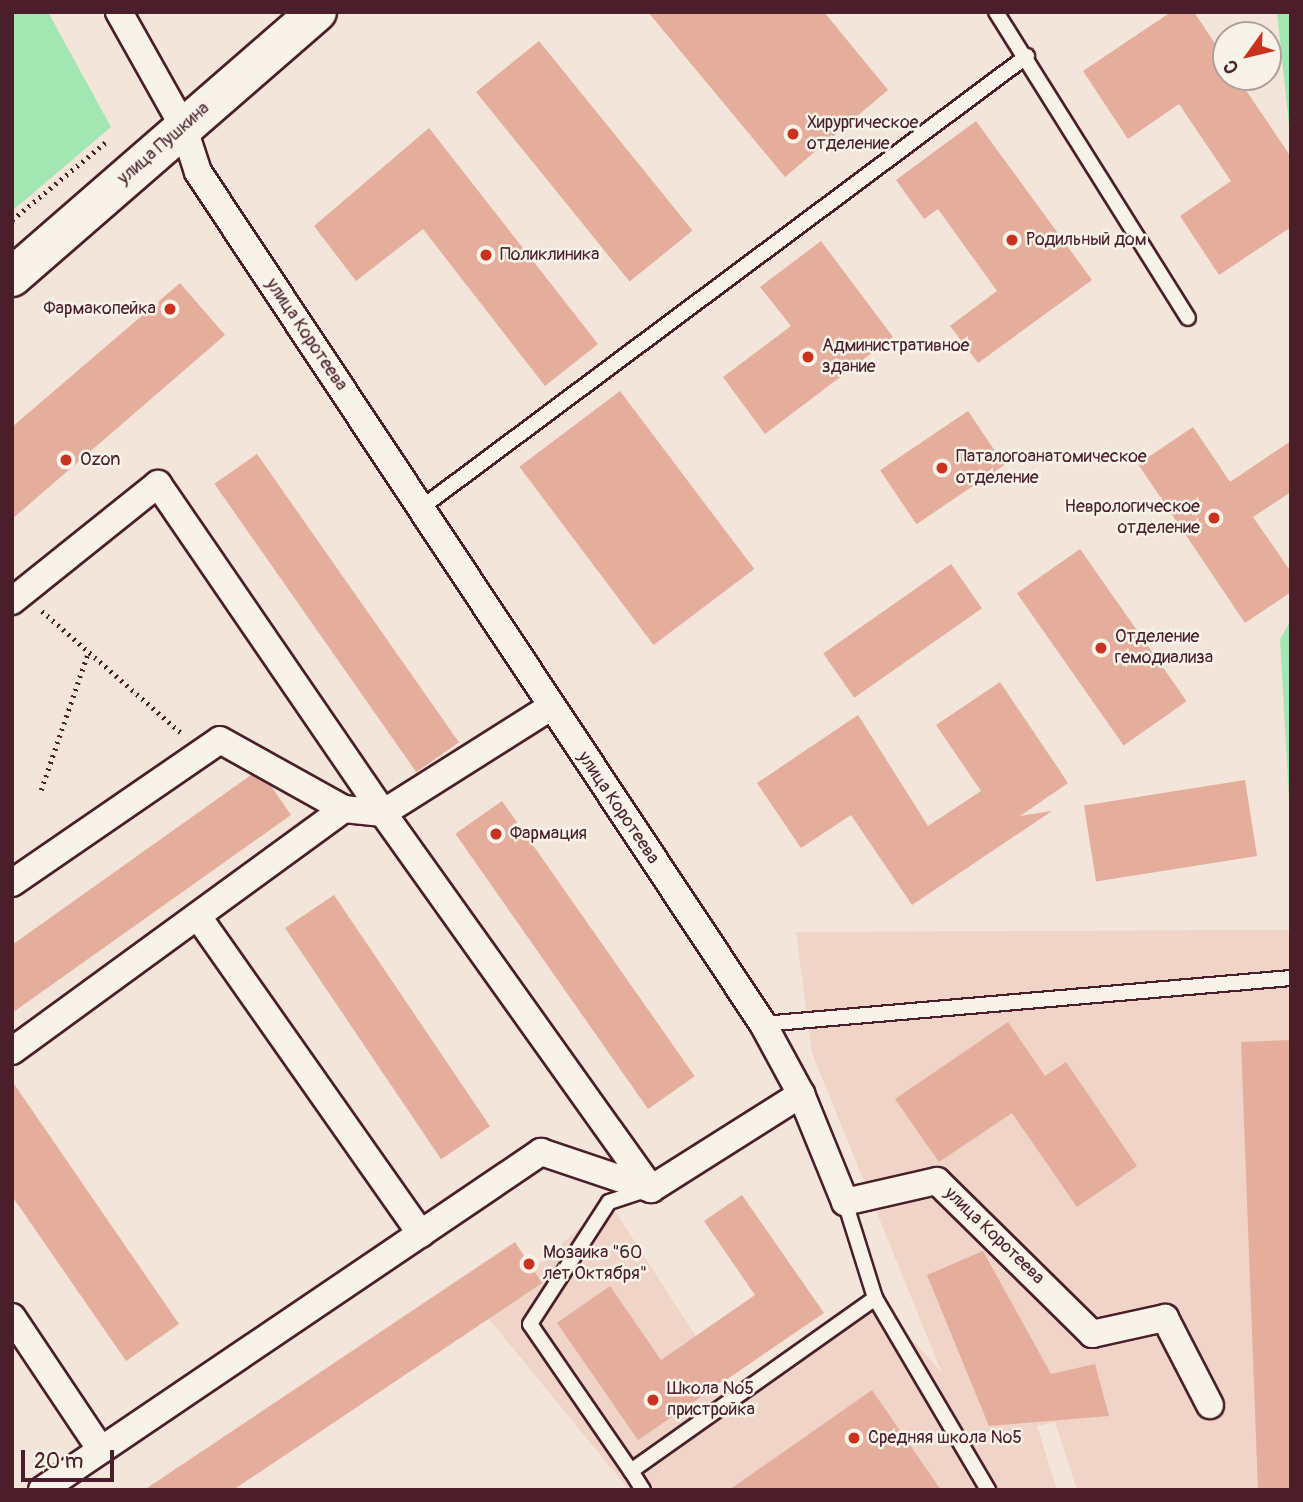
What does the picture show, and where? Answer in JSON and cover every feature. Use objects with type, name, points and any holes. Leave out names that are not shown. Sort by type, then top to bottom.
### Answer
[{"type":"street","name":"улица Коротеева","points":[[120,12],[183,126],[198,172],[421,508],[549,708],[763,1024],[802,1094],[845,1202],[937,1181],[1092,1334],[1165,1318],[1210,1405]]},
{"type":"street","name":"улица Пушкина","points":[[12,277],[317,12]]},
{"type":"street","points":[[17,596],[158,484],[383,814],[651,1189]]},
{"type":"street","points":[[12,883],[220,740],[344,809],[383,814],[549,708]]},
{"type":"street","points":[[12,1051],[199,918],[344,809]]},
{"type":"street","points":[[199,918],[421,1234]]},
{"type":"street","points":[[651,1189],[802,1094]]},
{"type":"street","points":[[42,1490],[541,1152],[651,1189]]},
{"type":"street","points":[[12,1317],[101,1450]]},
{"type":"lane","points":[[996,12],[1027,56],[1188,318]]},
{"type":"lane","points":[[421,508],[1027,56]]},
{"type":"lane","points":[[763,1024],[1291,978]]},
{"type":"lane","points":[[643,1490],[530,1324],[609,1202],[651,1189]]},
{"type":"lane","points":[[845,1202],[875,1298],[988,1490]]},
{"type":"lane","points":[[631,1471],[875,1298]]},
{"type":"path","points":[[12,220],[106,142]]},
{"type":"path","points":[[17,596],[206,751]]},
{"type":"path","points":[[41,790],[87,656]]},
{"type":"shaded area","points":[[1291,930],[1291,1490],[1077,1490],[1055,1422],[1037,1426],[1057,1490],[629,1490],[484,1313],[609,1202],[732,1392],[875,1298],[942,1373],[812,1053],[796,932]]},
{"type":"green space","points":[[12,12],[48,12],[111,127],[12,211]]},
{"type":"green space","points":[[1277,12],[1291,12],[1291,132],[1282,59],[1282,21],[1278,21]]},
{"type":"green space","points":[[1291,620],[1291,836],[1280,639]]},
{"type":"building","name":"Хирургическое отделение","points":[[648,12],[824,12],[888,90],[785,177]]},
{"type":"building","points":[[1171,12],[1194,12],[1212,39],[1212,91],[1246,91],[1291,157],[1291,227],[1219,275],[1180,216],[1231,181],[1179,104],[1128,139],[1083,71]]},
{"type":"building","name":"Поликлиника","points":[[539,41],[693,231],[630,282],[476,92]]},
{"type":"building","name":"Родильный дом","points":[[976,121],[1092,280],[978,363],[950,326],[997,291],[938,209],[924,219],[896,180]]},
{"type":"building","name":"Поликлиника","points":[[429,128],[598,344],[545,386],[423,229],[356,281],[314,226]]},
{"type":"building","name":"Административное здание","points":[[821,241],[893,337],[765,434],[723,377],[791,326],[760,287]]},
{"type":"building","points":[[180,283],[225,335],[12,519],[12,427]]},
{"type":"building","points":[[620,391],[754,569],[654,645],[519,467]]},
{"type":"building","name":"Паталогоанатомическое отделение","points":[[968,411],[1004,465],[916,524],[880,470]]},
{"type":"building","name":"Неврологическое отделение","points":[[1193,427],[1230,482],[1291,441],[1291,492],[1253,517],[1291,572],[1291,592],[1245,623],[1138,464]]},
{"type":"building","points":[[257,454],[459,742],[416,772],[214,484]]},
{"type":"building","name":"Отделение гемодиализа","points":[[1080,549],[1187,701],[1124,746],[1017,593]]},
{"type":"building","points":[[951,564],[982,608],[854,698],[823,653]]},
{"type":"building","points":[[1000,682],[1068,783],[1020,816],[1052,811],[912,905],[851,815],[801,848],[757,783],[858,715],[928,826],[981,791],[936,725]]},
{"type":"building","points":[[251,775],[271,786],[291,815],[12,1013],[12,945]]},
{"type":"building","points":[[1245,780],[1257,856],[1096,882],[1084,805]]},
{"type":"building","points":[[502,801],[695,1076],[648,1109],[455,834]]},
{"type":"building","points":[[334,895],[490,1126],[441,1159],[285,928]]},
{"type":"building","points":[[1008,1022],[1045,1076],[1066,1062],[1137,1166],[1077,1207],[1012,1113],[939,1162],[895,1099]]},
{"type":"building","points":[[1291,1040],[1291,1490],[1258,1490],[1241,1042]]},
{"type":"building","points":[[12,1081],[179,1324],[126,1361],[12,1196]]},
{"type":"building","name":"Школа №5 пристройка","points":[[742,1195],[824,1313],[638,1440],[557,1323],[610,1286],[661,1360],[755,1295],[704,1221]]},
{"type":"building","points":[[515,1242],[542,1283],[233,1490],[144,1490]]},
{"type":"building","points":[[983,1251],[1051,1374],[1095,1364],[1109,1416],[989,1426],[927,1275]]},
{"type":"building","name":"Средняя школа №5","points":[[872,1390],[941,1490],[729,1490]]},
{"type":"place","name":"Хирургическое отделение","points":[[793,134]]},
{"type":"place","name":"Родильный дом","points":[[1012,240]]},
{"type":"place","name":"Поликлиника","points":[[486,255]]},
{"type":"place","name":"Фармакопейка","points":[[170,309]]},
{"type":"place","name":"Административное здание","points":[[808,357]]},
{"type":"place","name":"Ozon","points":[[66,460]]},
{"type":"place","name":"Паталогоанатомическое отделение","points":[[942,468]]},
{"type":"place","name":"Неврологическое отделение","points":[[1214,518]]},
{"type":"place","name":"Отделение гемодиализа","points":[[1101,648]]},
{"type":"place","name":"Фармация","points":[[496,834]]},
{"type":"place","name":"Мозаика \"60 лет Октября\"","points":[[529,1264]]},
{"type":"place","name":"Школа №5 пристройка","points":[[653,1400]]},
{"type":"place","name":"Средняя школа №5","points":[[854,1438]]}]
